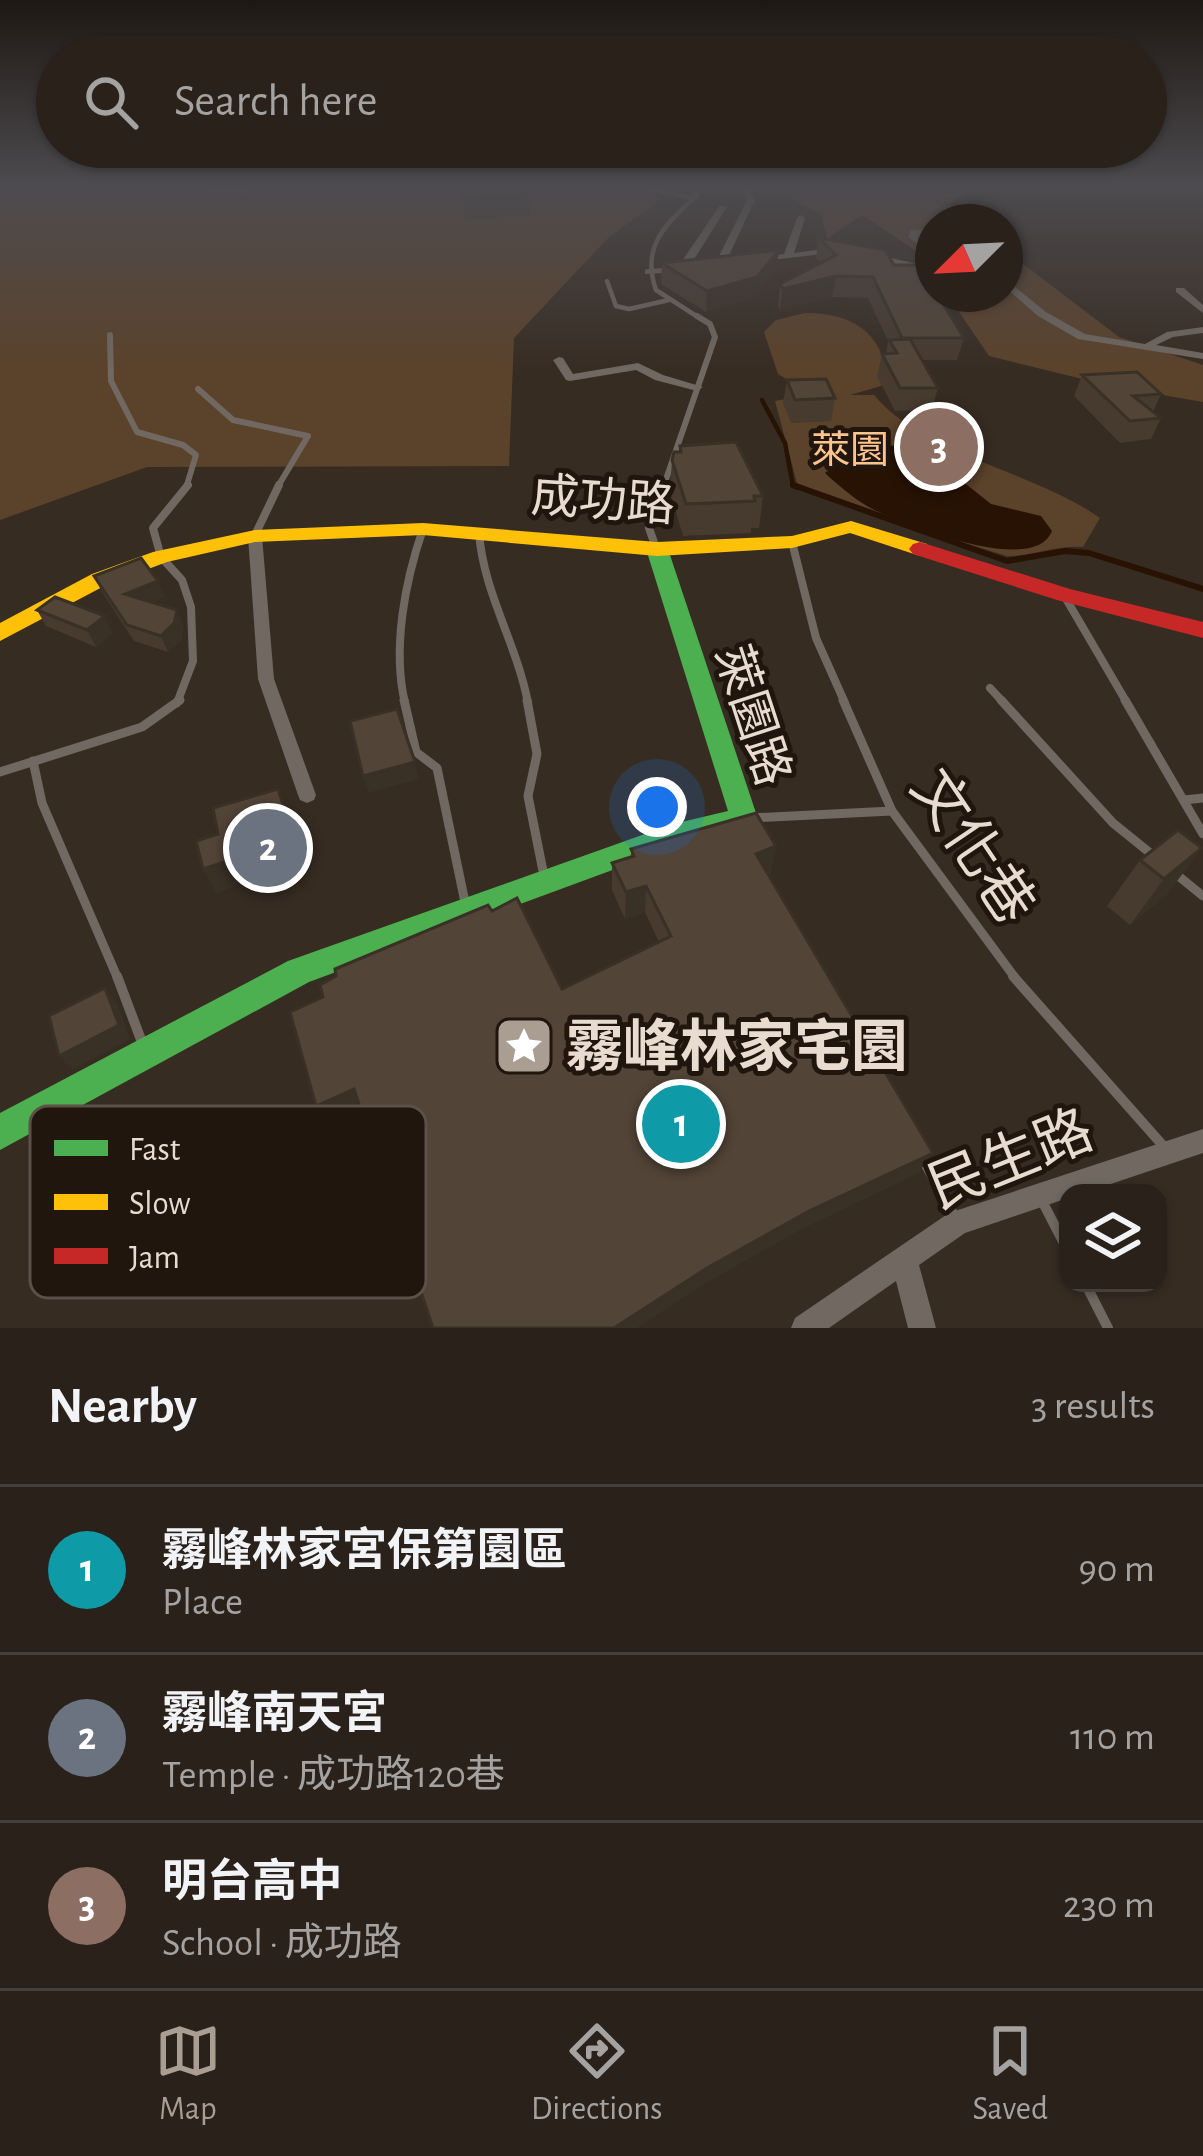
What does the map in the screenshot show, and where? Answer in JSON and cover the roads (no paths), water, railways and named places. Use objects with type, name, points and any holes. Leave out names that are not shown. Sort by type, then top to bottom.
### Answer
[{"type":"street","points":[[681,270],[696,247]]},
{"type":"street","points":[[719,266],[728,247]]},
{"type":"street","points":[[788,255],[791,247]]},
{"type":"street","points":[[648,272],[846,250]]},
{"type":"street","points":[[861,253],[915,267]]},
{"type":"street","points":[[1180,290],[1203,310]]},
{"type":"street","points":[[1023,298],[1082,338],[1203,356]]},
{"type":"street","points":[[1150,345],[1171,334],[1203,330]]},
{"type":"street","points":[[559,360],[570,378],[638,366],[659,378],[697,386]]},
{"type":"street","name":"成功路","points":[[0,633],[61,597],[161,557],[255,536],[423,529],[657,549],[792,542],[844,528],[866,530],[1065,596],[1203,630]]},
{"type":"street","points":[[255,536],[266,679],[307,795]]},
{"type":"street","name":"萊園路","points":[[47,1106],[299,971],[673,836],[744,819],[657,549]]},
{"type":"street","name":"萊園路","points":[[0,1132],[30,1116]]},
{"type":"street","name":"民生路","points":[[805,1328],[958,1222],[1203,1141]]},
{"type":"street","points":[[905,1263],[922,1328]]},
{"type":"lane","points":[[648,272],[655,247]]},
{"type":"lane","name":"萊園路","points":[[648,272],[656,290],[712,328],[715,337],[650,527],[657,549]]},
{"type":"lane","points":[[607,281],[616,306],[629,309],[670,300]]},
{"type":"lane","points":[[0,772],[134,729],[172,710],[196,661],[181,570],[161,557],[153,528],[184,494],[196,455],[183,445],[137,432],[130,410],[110,390],[106,368],[110,335]]},
{"type":"lane","points":[[198,389],[206,402],[247,430],[308,436],[267,504],[255,536]]},
{"type":"lane","points":[[423,529],[408,572],[400,682],[416,752],[437,768],[466,909]]},
{"type":"lane","points":[[479,532],[481,562],[521,665],[537,754],[528,796],[546,883]]},
{"type":"lane","name":"文化巷","points":[[792,542],[816,638],[892,811],[1008,970],[1167,1150]]},
{"type":"lane","points":[[1065,596],[1203,834]]},
{"type":"lane","points":[[990,688],[1112,823],[1203,896]]},
{"type":"lane","points":[[33,761],[43,803],[100,929],[146,1052]]},
{"type":"lane","points":[[1184,800],[1203,798]]},
{"type":"lane","points":[[744,819],[892,811]]},
{"type":"lane","points":[[913,1142],[958,1222]]},
{"type":"lane","points":[[1040,1195],[1059,1233]]},
{"type":"lane","points":[[1090,1292],[1108,1328]]},
{"type":"waterway","points":[[762,400],[785,443],[793,486],[798,488]]},
{"type":"waterway","points":[[793,485],[1007,561],[1065,551],[1089,553],[1203,589]]},
{"type":"place","name":"明台高中","points":[[939,447]]},
{"type":"place","name":"霧峰南天宮","points":[[268,848]]},
{"type":"place","name":"霧峰林家宅園","points":[[524,1046]]},
{"type":"place","name":"霧峰林家宮保第園區","points":[[681,1124]]},
{"type":"park label","name":"萊園","points":[[850,449]]}]
